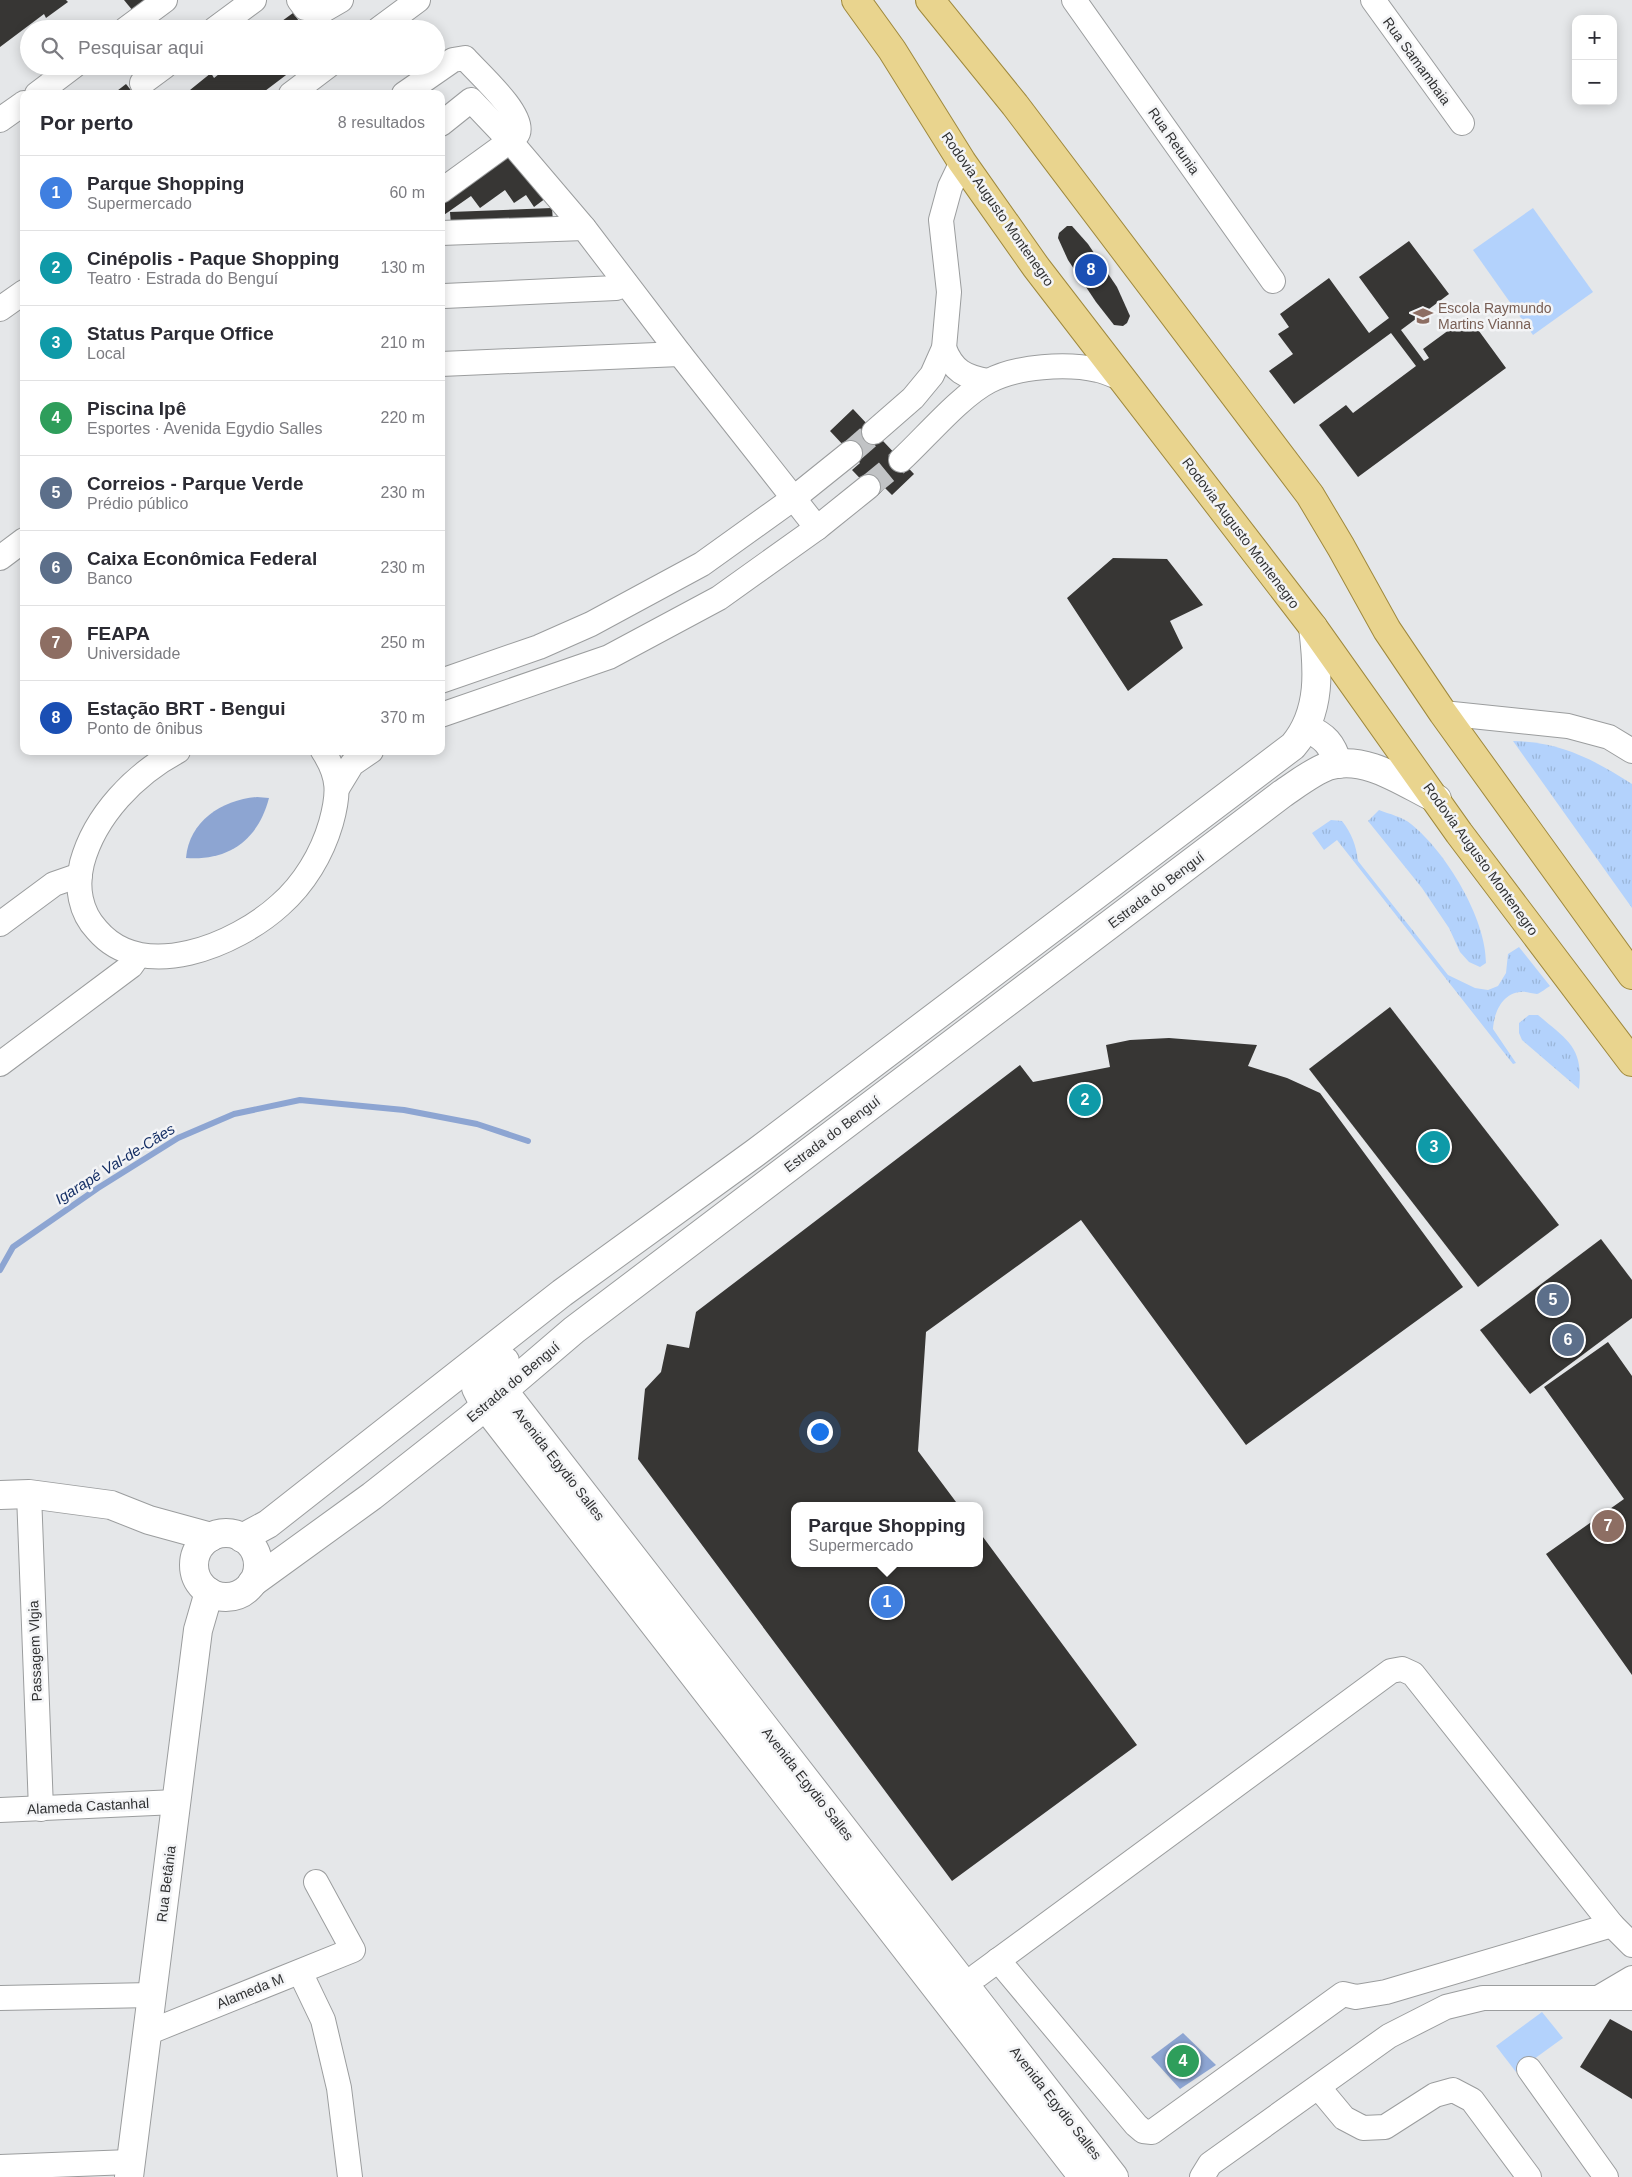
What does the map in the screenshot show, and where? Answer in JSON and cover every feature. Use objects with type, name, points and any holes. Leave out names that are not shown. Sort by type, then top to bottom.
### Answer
[{"type":"main road","name":"Rodovia Augusto Montenegro","points":[[856,0],[892,50],[962,162],[1036,267],[1312,626],[1437,799],[1459,833],[1632,1062]]},
{"type":"main road","points":[[930,0],[1015,104],[1310,496],[1387,630],[1443,713],[1632,975]]},
{"type":"street","points":[[138,20],[165,0]]},
{"type":"street","points":[[227,20],[254,0]]},
{"type":"street","points":[[299,0],[305,8],[322,11],[341,0]]},
{"type":"street","points":[[391,20],[418,0]]},
{"type":"street","name":"Rua Retunia","points":[[1074,0],[1273,281]]},
{"type":"street","name":"Rua Samambaia","points":[[1373,0],[1462,123]]},
{"type":"street","points":[[445,65],[452,60],[465,58],[508,105],[519,126],[518,134],[510,141],[445,188]]},
{"type":"street","points":[[42,90],[62,75]]},
{"type":"street","points":[[142,83],[152,75]]},
{"type":"street","points":[[296,90],[316,75]]},
{"type":"street","points":[[410,90],[431,75]]},
{"type":"street","points":[[445,121],[471,100],[510,141],[584,228],[817,528]]},
{"type":"street","points":[[0,120],[20,106]]},
{"type":"street","points":[[874,432],[913,398],[932,375],[944,348],[949,292],[941,220],[950,187],[962,162]]},
{"type":"street","points":[[445,233],[584,228]]},
{"type":"street","points":[[445,296],[616,288],[626,284]]},
{"type":"street","points":[[0,309],[20,295]]},
{"type":"street","points":[[944,348],[949,360],[958,370],[971,378],[988,381]]},
{"type":"street","points":[[445,364],[680,354]]},
{"type":"street","points":[[901,460],[970,394],[988,381],[1001,376],[1034,369],[1073,366],[1099,370],[1123,379]]},
{"type":"street","points":[[900,411],[923,440]]},
{"type":"street","points":[[445,679],[539,647],[591,624],[702,564],[794,498],[850,452]]},
{"type":"street","points":[[445,715],[609,657],[719,598],[817,528],[868,486]]},
{"type":"street","points":[[0,558],[20,543]]},
{"type":"street","points":[[591,624],[609,657]]},
{"type":"street","points":[[242,1538],[268,1524],[562,1294],[755,1153],[1294,746],[1306,728],[1316,691],[1316,657],[1312,626]]},
{"type":"street","points":[[539,647],[555,676]]},
{"type":"street","points":[[1443,713],[1568,726],[1609,738],[1632,750]]},
{"type":"street","points":[[1306,728],[1319,733],[1328,740],[1338,764]]},
{"type":"street","points":[[172,755],[148,770],[131,785],[102,820],[92,840],[80,875],[81,902],[93,926],[112,945],[138,956],[182,954],[218,944],[245,932],[280,905],[300,883],[320,851],[335,809],[338,787],[335,773],[325,755]]},
{"type":"street","points":[[338,787],[352,764],[365,755]]},
{"type":"street","name":"Estrada do Benguí","points":[[252,1583],[372,1496],[494,1398],[574,1330],[1282,794],[1312,774],[1338,764],[1359,764],[1376,769],[1437,799]]},
{"type":"street","points":[[0,924],[54,884],[80,875]]},
{"type":"street","points":[[0,1064],[131,966],[138,956]]},
{"type":"street","points":[[755,1153],[775,1177]]},
{"type":"street","points":[[494,1398],[476,1388],[476,1385],[539,1335],[552,1317],[562,1294]]},
{"type":"street","name":"Avenida Egydio Salles","points":[[494,1398],[1083,2177]]},
{"type":"street","name":"Avenida Egydio Salles","points":[[494,1398],[1114,2177]]},
{"type":"street","points":[[0,1494],[29,1494],[111,1505],[149,1520],[211,1537]]},
{"type":"street","name":"Passagem Vlgia","points":[[29,1494],[41,1809]]},
{"type":"street","points":[[149,1520],[194,1563]]},
{"type":"street","points":[[221,1534],[232,1534],[242,1538],[250,1545],[258,1564],[252,1583],[245,1591],[236,1595],[225,1597],[209,1592],[199,1583],[195,1573],[196,1552],[202,1543],[211,1537],[221,1534]]},
{"type":"street","name":"Rua Betânia","points":[[130,2170],[198,1630],[209,1592]]},
{"type":"street","points":[[978,1975],[1391,1671],[1402,1669],[1413,1674],[1612,1925],[1632,1945]]},
{"type":"street","name":"Alameda Castanhal","points":[[0,1810],[176,1802]]},
{"type":"street","name":"Alameda M","points":[[147,2033],[353,1950],[316,1882]]},
{"type":"street","points":[[998,1960],[1136,2125],[1143,2131],[1152,2132],[1343,1994],[1356,1996],[1386,1992],[1612,1925]]},
{"type":"street","points":[[300,1972],[325,2028],[339,2088],[350,2177]]},
{"type":"street","points":[[1598,1998],[1632,1978]]},
{"type":"street","points":[[0,1998],[152,1996]]},
{"type":"street","points":[[1202,2177],[1210,2164],[1319,2088],[1389,2036],[1446,2007],[1483,1998],[1632,1998]]},
{"type":"street","points":[[1529,2068],[1606,2177]]},
{"type":"street","points":[[1319,2088],[1344,2118],[1363,2128],[1385,2127],[1435,2095],[1453,2090],[1472,2100],[1529,2177]]},
{"type":"street","points":[[0,2167],[130,2170]]},
{"type":"green space","points":[[1533,208],[1593,292],[1533,335],[1473,250]]},
{"type":"green space","points":[[1513,741],[1561,748],[1604,767],[1632,784],[1632,908]]},
{"type":"green space","points":[[1379,810],[1411,824],[1424,836],[1450,868],[1462,887],[1479,926],[1486,963],[1480,967],[1469,962],[1460,952],[1449,928],[1422,888],[1368,821]]},
{"type":"green space","points":[[1331,820],[1342,821],[1353,840],[1358,861],[1448,975],[1475,988],[1488,990],[1498,986],[1506,973],[1508,954],[1519,947],[1550,986],[1537,994],[1514,993],[1504,1000],[1497,1011],[1493,1029],[1516,1063],[1513,1064],[1337,840],[1324,850],[1312,833]]},
{"type":"green space","points":[[1529,1015],[1538,1015],[1565,1038],[1571,1046],[1579,1063],[1579,1089],[1522,1040],[1519,1033],[1519,1023]]},
{"type":"green space","points":[[1542,2012],[1563,2038],[1516,2072],[1496,2046]]},
{"type":"shaded area","points":[[257,797],[269,798],[257,826],[240,845],[216,856],[186,858],[188,845],[193,833],[209,815],[232,803]]},
{"type":"shaded area","points":[[1183,2033],[1216,2065],[1180,2089],[1151,2057]]},
{"type":"building","points":[[0,0],[66,0],[68,2],[46,18],[44,14],[36,20],[20,20],[20,32],[0,47]]},
{"type":"building","points":[[124,0],[148,0],[133,11]]},
{"type":"building","points":[[293,13],[298,20],[283,20]]},
{"type":"building","points":[[209,75],[212,75],[214,78],[218,75],[286,75],[266,90],[190,90]]},
{"type":"building","points":[[126,84],[131,90],[118,90]]},
{"type":"building","points":[[510,150],[546,198],[534,207],[526,195],[514,203],[505,190],[480,208],[471,196],[445,214],[445,196]]},
{"type":"building","points":[[552,208],[553,222],[451,226],[450,212]]},
{"type":"building","points":[[1067,226],[1072,226],[1088,244],[1117,287],[1130,316],[1127,323],[1123,326],[1114,325],[1068,260],[1058,238],[1059,233]]},
{"type":"building","points":[[1409,241],[1449,294],[1401,330],[1424,361],[1429,358],[1423,349],[1468,316],[1506,368],[1358,477],[1319,425],[1346,405],[1353,413],[1416,366],[1391,333],[1294,404],[1269,371],[1293,354],[1278,334],[1289,327],[1280,314],[1329,278],[1369,333],[1389,318],[1359,277]]},
{"type":"building","points":[[853,409],[914,474],[892,495],[885,488],[877,496],[852,470],[860,463],[830,431]]},
{"type":"building","points":[[1113,558],[1167,559],[1203,605],[1170,621],[1183,648],[1128,691],[1067,598]]},
{"type":"building","points":[[1390,1007],[1559,1225],[1478,1287],[1309,1069]]},
{"type":"building","points":[[1169,1038],[1257,1045],[1248,1066],[1287,1078],[1320,1093],[1463,1287],[1246,1445],[1081,1220],[926,1332],[918,1451],[956,1502],[791,1502],[791,1567],[983,1567],[983,1537],[1137,1745],[952,1881],[638,1459],[645,1389],[661,1372],[667,1344],[689,1348],[696,1312],[1020,1065],[1033,1082],[1110,1067],[1106,1045],[1130,1040]]},
{"type":"building","points":[[1601,1239],[1632,1280],[1632,1318],[1530,1394],[1480,1330]]},
{"type":"building","points":[[1608,1342],[1632,1376],[1632,1675],[1546,1554],[1624,1499],[1544,1387]]},
{"type":"building","points":[[1610,2019],[1632,2031],[1632,2099],[1580,2067]]},
{"type":"waterway","name":"Igarapé Val-de-Cães","points":[[0,1270],[13,1247],[98,1188],[178,1138],[234,1114],[300,1100],[404,1110],[477,1124],[528,1141]]},
{"type":"tunnel","points":[[850,453],[874,432]]},
{"type":"tunnel","points":[[868,487],[901,460]]},
{"type":"place","name":"Estação BRT - Bengui","points":[[1091,270]]},
{"type":"place","name":"Escola Raymundo Martins Vianna","points":[[1423,316]]},
{"type":"place","name":"Cinépolis - Paque Shopping","points":[[1085,1100]]},
{"type":"place","name":"Status Parque Office","points":[[1434,1147]]},
{"type":"place","name":"Correios - Parque Verde","points":[[1553,1300]]},
{"type":"place","name":"Caixa Econômica Federal","points":[[1568,1340]]},
{"type":"place","name":"FEAPA","points":[[1608,1526]]},
{"type":"place","name":"Parque Shopping","points":[[887,1602]]},
{"type":"place","name":"Piscina Ipê","points":[[1183,2061]]}]
